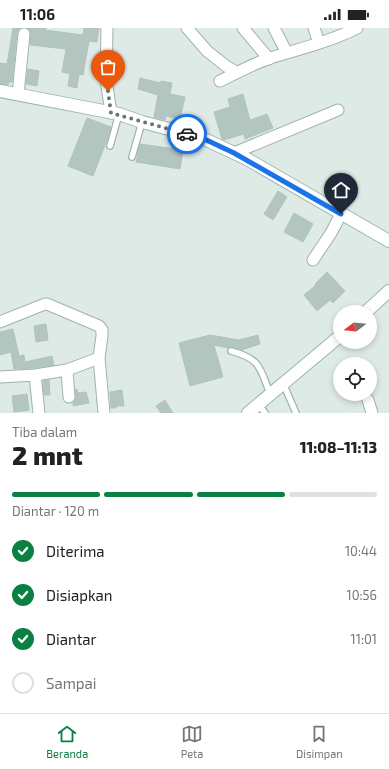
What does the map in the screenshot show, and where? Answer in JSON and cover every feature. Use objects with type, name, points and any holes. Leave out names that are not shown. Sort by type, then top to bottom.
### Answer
[{"type":"street","points":[[107,28],[106,80],[115,114]]},
{"type":"street","points":[[187,28],[207,51],[236,72]]},
{"type":"street","points":[[244,28],[269,59]]},
{"type":"street","points":[[274,28],[287,54]]},
{"type":"street","points":[[314,28],[319,43]]},
{"type":"street","points":[[220,81],[236,72],[269,59],[319,43],[357,28]]},
{"type":"street","points":[[18,94],[24,34]]},
{"type":"street","points":[[0,91],[115,114],[200,137],[234,153],[389,241]]},
{"type":"street","points":[[234,153],[338,110]]},
{"type":"street","points":[[313,260],[331,233],[341,214]]},
{"type":"street","points":[[374,305],[389,291]]},
{"type":"street","points":[[0,322],[47,304],[99,326],[102,330],[99,358],[104,413]]},
{"type":"street","points":[[248,413],[262,409],[270,394],[333,342]]},
{"type":"street","points":[[0,377],[35,375],[67,370],[99,358]]},
{"type":"street","points":[[67,370],[69,397]]},
{"type":"street","points":[[35,375],[39,413]]},
{"type":"street","points":[[368,401],[372,413]]},
{"type":"lane","points":[[110,146],[115,114]]},
{"type":"lane","points":[[132,157],[142,122]]},
{"type":"lane","points":[[231,352],[242,354],[256,362],[260,368],[270,394]]},
{"type":"lane","points":[[283,383],[296,413]]},
{"type":"building","points":[[13,28],[21,28],[17,33],[12,82],[9,82],[8,85],[0,84],[0,63],[7,64]]},
{"type":"building","points":[[27,28],[46,28],[45,30],[83,35],[84,28],[99,28],[97,42],[89,41],[83,75],[79,74],[77,88],[68,86],[70,74],[62,72],[66,49],[30,45],[31,34]]},
{"type":"building","points":[[28,69],[39,71],[37,86],[26,84]]},
{"type":"building","points":[[140,78],[161,83],[161,81],[172,83],[170,94],[185,97],[180,119],[166,116],[165,120],[154,117],[158,95],[138,89]]},
{"type":"building","points":[[243,94],[250,120],[267,114],[273,128],[245,139],[244,134],[224,140],[222,139],[214,112],[230,107],[228,99]]},
{"type":"building","points":[[87,118],[111,127],[93,176],[68,166]]},
{"type":"building","points":[[140,144],[183,150],[180,169],[136,162]]},
{"type":"building","points":[[278,191],[287,197],[273,220],[264,214]]},
{"type":"building","points":[[294,213],[313,224],[303,242],[284,232]]},
{"type":"building","points":[[327,272],[345,291],[333,303],[330,300],[317,311],[304,295],[316,285],[315,284]]},
{"type":"building","points":[[46,324],[48,340],[36,342],[34,326]]},
{"type":"building","points":[[13,329],[19,356],[24,355],[25,362],[52,356],[54,365],[14,369],[11,352],[0,355],[0,332]]},
{"type":"building","points":[[210,335],[239,340],[258,335],[260,344],[242,350],[214,345],[223,377],[190,386],[179,343]]},
{"type":"building","points":[[49,380],[50,395],[44,395],[43,381]]},
{"type":"building","points":[[77,389],[78,393],[86,392],[89,403],[73,406],[76,397],[75,390]]},
{"type":"building","points":[[122,390],[124,406],[116,406],[116,408],[111,408],[110,392]]},
{"type":"building","points":[[27,394],[29,410],[14,412],[12,396]]},
{"type":"building","points":[[165,400],[173,413],[161,413],[156,406]]},
{"type":"way so far","points":[[108,91],[111,113],[187,134]]},
{"type":"route","points":[[187,134],[200,137],[247,159],[341,214]]}]
